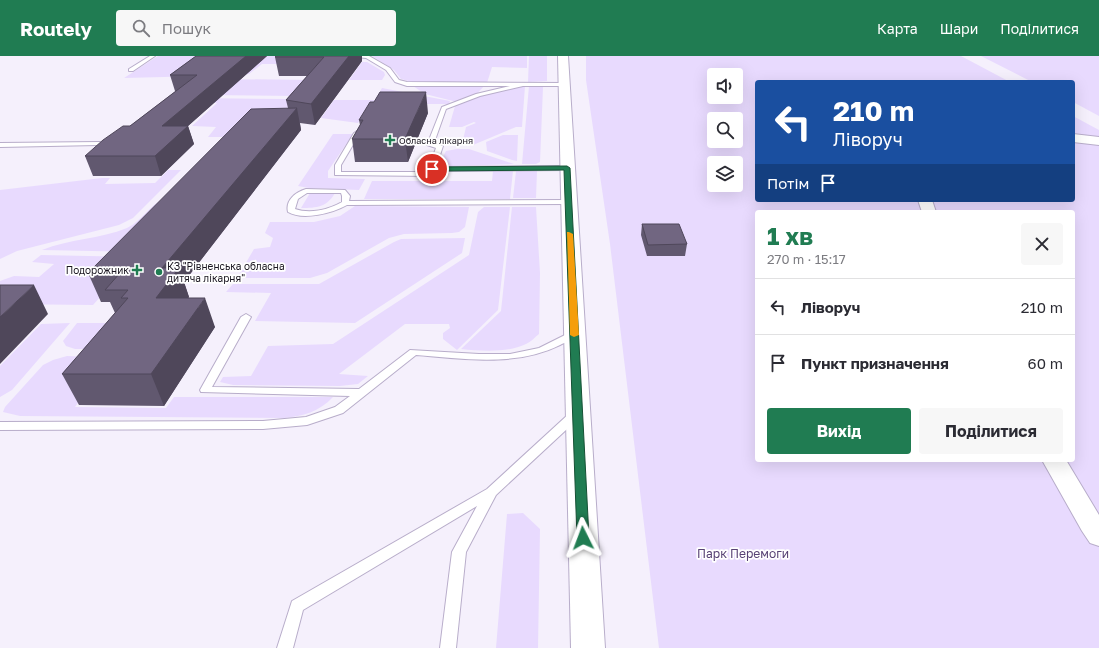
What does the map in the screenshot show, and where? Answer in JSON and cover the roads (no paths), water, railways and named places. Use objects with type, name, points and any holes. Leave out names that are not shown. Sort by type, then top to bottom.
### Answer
[{"type":"main road","points":[[563,56],[588,648]]},
{"type":"street","points":[[1075,138],[1099,141]]},
{"type":"street","points":[[1055,462],[1099,535]]},
{"type":"lane","points":[[131,70],[153,56]]},
{"type":"lane","points":[[348,56],[367,57],[388,69],[397,81],[403,83],[428,85],[512,83],[564,84]]},
{"type":"lane","points":[[357,133],[338,165],[337,174],[430,174],[440,146],[430,145],[444,108],[478,95],[523,84]]},
{"type":"lane","points":[[0,146],[98,143]]},
{"type":"lane","points":[[432,169],[567,168]]},
{"type":"lane","points":[[345,202],[346,196],[343,192],[306,191],[302,192],[296,197],[291,210],[294,212],[322,213],[336,208],[345,202],[568,202]]},
{"type":"lane","points":[[246,317],[205,390],[361,393]]},
{"type":"lane","points":[[0,426],[263,426],[306,422],[339,410],[414,352],[478,357],[510,357],[542,350],[574,334]]},
{"type":"lane","points":[[285,648],[297,606],[490,492],[578,412]]},
{"type":"lane","points":[[448,648],[459,552],[490,492]]},
{"type":"place","name":"Обласна лікарня","points":[[390,140]]},
{"type":"place","name":"Подорожник","points":[[137,270]]},
{"type":"place","name":"КЗ \"Рівненська обласна дитяча лікарня\"","points":[[159,272]]},
{"type":"park label","name":"Парк Перемоги","points":[[743,553]]}]
